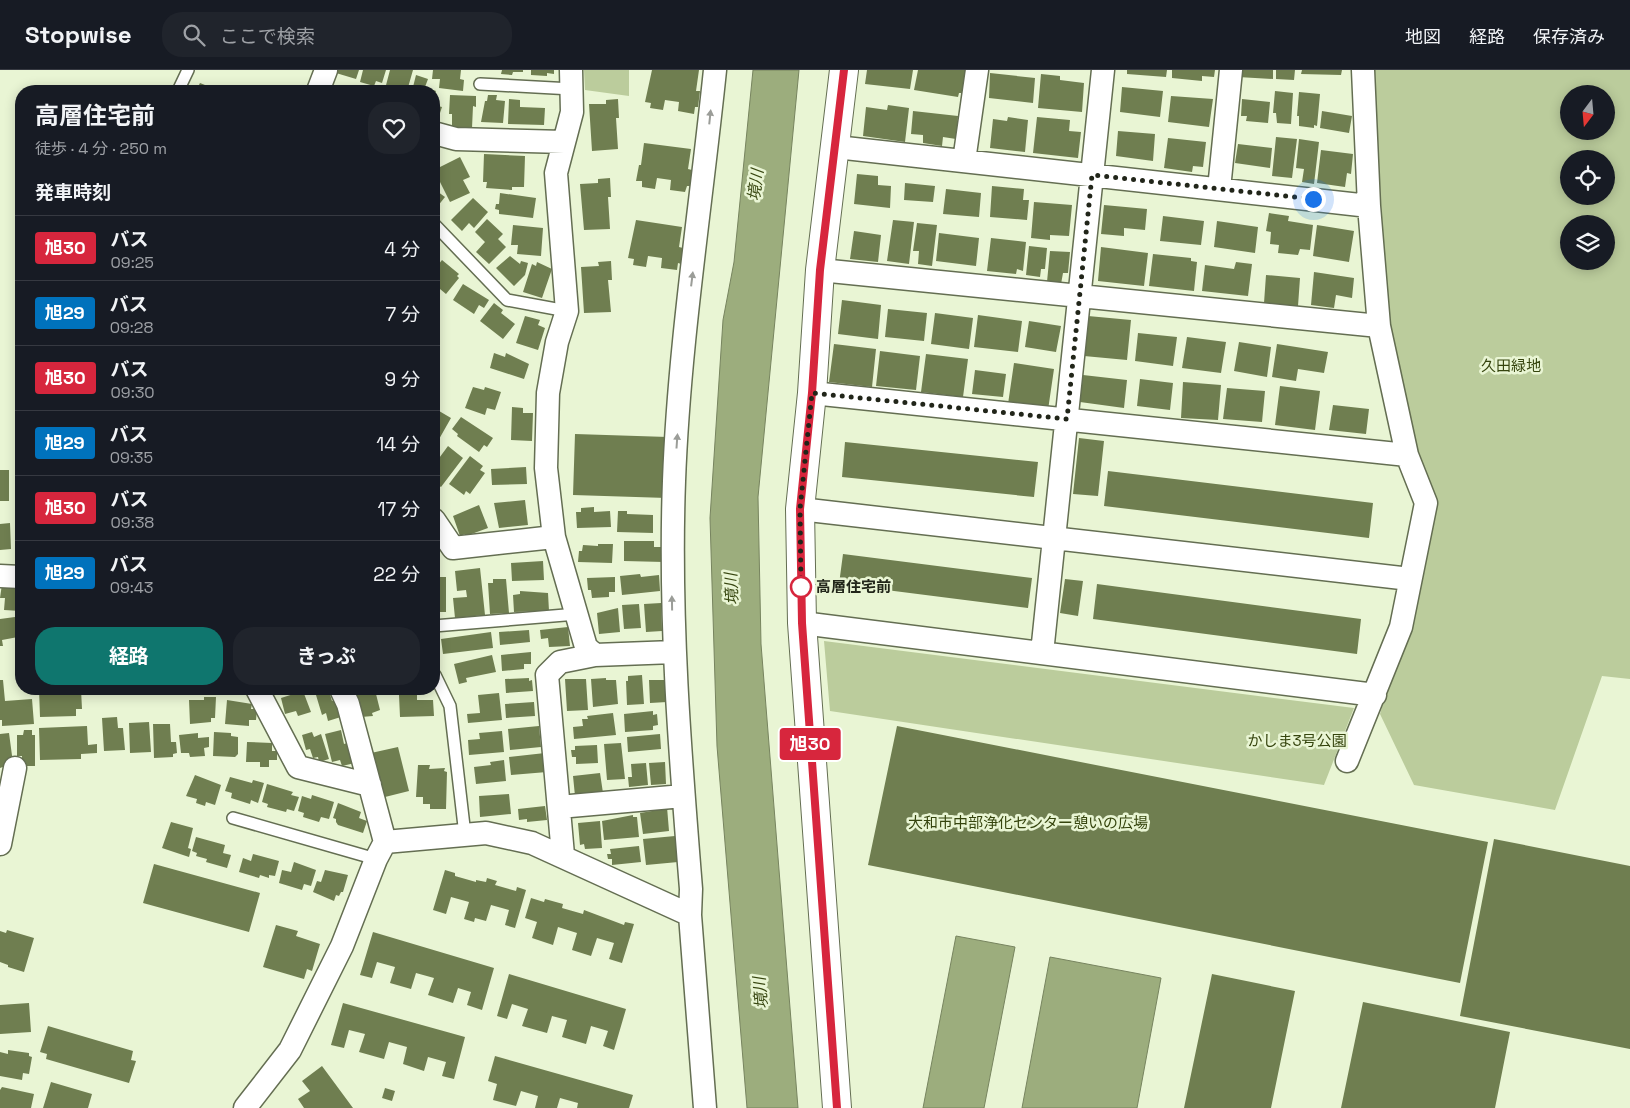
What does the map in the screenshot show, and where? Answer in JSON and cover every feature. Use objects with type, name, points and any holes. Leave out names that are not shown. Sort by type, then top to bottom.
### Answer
[{"type":"street","points":[[320,85],[326,70]]},
{"type":"street","points":[[706,1108],[690,914],[691,889],[674,652],[672,598],[675,469],[683,355],[715,70]]},
{"type":"street","points":[[837,1108],[802,623],[800,509],[812,393],[820,270],[844,70]]},
{"type":"street","points":[[964,161],[977,70]]},
{"type":"street","points":[[1042,653],[1103,70]]},
{"type":"street","points":[[1219,189],[1231,70]]},
{"type":"street","points":[[1347,761],[1401,627],[1426,504],[1407,455],[1378,326],[1369,206],[1363,70]]},
{"type":"street","points":[[571,80],[572,112],[556,173],[567,311],[557,342],[548,393],[546,468],[554,537],[586,647],[595,654]]},
{"type":"street","points":[[440,135],[456,139],[564,142]]},
{"type":"street","points":[[836,146],[1369,206]]},
{"type":"street","points":[[820,270],[1378,326]]},
{"type":"street","points":[[812,393],[1407,455]]},
{"type":"street","points":[[800,509],[1410,579]]},
{"type":"street","points":[[440,529],[453,548],[554,537]]},
{"type":"street","points":[[0,576],[15,577]]},
{"type":"street","points":[[802,623],[1375,695]]},
{"type":"street","points":[[563,855],[547,675],[560,662],[595,654],[674,652]]},
{"type":"street","points":[[260,695],[298,767],[370,785]]},
{"type":"street","points":[[254,1105],[290,1050],[342,946],[381,850],[370,785],[344,695]]},
{"type":"street","points":[[0,844],[15,768]]},
{"type":"street","points":[[559,807],[684,796]]},
{"type":"street","points":[[381,850],[465,835],[486,833],[496,835],[532,843],[563,855],[690,914]]},
{"type":"lane","points":[[181,85],[188,70]]},
{"type":"lane","points":[[480,84],[571,80]]},
{"type":"lane","points":[[440,230],[507,300],[567,311]]},
{"type":"lane","points":[[440,625],[577,614]]},
{"type":"lane","points":[[440,686],[450,706],[465,835]]},
{"type":"lane","points":[[232,818],[381,850]]},
{"type":"green space","points":[[584,70],[629,70],[629,96],[585,90]]},
{"type":"green space","name":"久田緑地","points":[[1375,70],[1630,70],[1630,679],[1602,676],[1555,810],[1414,785],[1380,714],[1412,605],[1418,524],[1385,342],[1376,178]]},
{"type":"green space","name":"かしま3号公園","points":[[824,641],[1354,708],[1324,785],[830,711]]},
{"type":"water","name":"境川","points":[[753,70],[799,70],[758,497],[761,644],[798,1108],[747,1108],[717,746],[710,518],[723,320],[734,262]]},
{"type":"water","points":[[956,936],[1015,947],[984,1108],[923,1108]]},
{"type":"water","points":[[1050,957],[1161,978],[1137,1108],[1022,1108]]},
{"type":"building","points":[[337,70],[359,70],[356,79],[336,73]]},
{"type":"building","points":[[363,70],[386,70],[382,83],[376,81],[374,85],[370,85],[360,82]]},
{"type":"building","points":[[390,70],[413,70],[409,85],[386,85]]},
{"type":"building","points":[[433,70],[461,70],[460,79],[464,80],[463,91],[440,88],[440,79],[432,79]]},
{"type":"building","points":[[502,70],[523,70],[523,72],[513,72],[512,75],[501,74]]},
{"type":"building","points":[[531,70],[554,70],[554,74],[547,73],[547,76],[531,75]]},
{"type":"building","points":[[652,70],[699,70],[696,91],[700,91],[698,107],[695,107],[694,114],[678,111],[679,102],[665,100],[663,110],[650,108],[651,103],[645,102]]},
{"type":"building","points":[[867,70],[913,70],[910,89],[865,84]]},
{"type":"building","points":[[918,70],[966,70],[963,93],[959,93],[958,97],[914,90]]},
{"type":"building","points":[[1127,70],[1167,70],[1166,77],[1127,74]]},
{"type":"building","points":[[1172,70],[1215,70],[1214,77],[1202,76],[1202,81],[1172,78]]},
{"type":"building","points":[[1238,70],[1273,70],[1273,79],[1238,77]]},
{"type":"building","points":[[1276,70],[1295,70],[1294,80],[1276,79]]},
{"type":"building","points":[[1302,70],[1342,70],[1341,75],[1301,74]]},
{"type":"building","points":[[990,73],[1035,78],[1033,103],[989,98]]},
{"type":"building","points":[[1041,74],[1060,76],[1060,80],[1084,83],[1082,112],[1038,108]]},
{"type":"building","points":[[416,75],[428,79],[426,85],[414,85]]},
{"type":"building","points":[[1122,87],[1163,91],[1160,117],[1120,112]]},
{"type":"building","points":[[1275,91],[1293,93],[1291,124],[1277,123],[1276,113],[1273,113]]},
{"type":"building","points":[[1299,92],[1320,94],[1317,126],[1314,125],[1314,128],[1299,126],[1299,116],[1297,116]]},
{"type":"building","points":[[450,95],[476,96],[476,107],[473,106],[472,128],[452,127],[452,114],[449,114]]},
{"type":"building","points":[[488,95],[497,95],[496,100],[505,101],[503,123],[481,122]]},
{"type":"building","points":[[1171,96],[1213,99],[1209,127],[1168,122]]},
{"type":"building","points":[[509,99],[520,100],[520,107],[545,108],[544,125],[508,124]]},
{"type":"building","points":[[618,99],[619,118],[616,118],[618,149],[592,151],[589,104],[606,104],[606,100]]},
{"type":"building","points":[[1242,99],[1270,102],[1268,123],[1246,121],[1247,116],[1241,116]]},
{"type":"building","points":[[888,105],[909,108],[905,142],[863,136],[866,107],[887,110]]},
{"type":"building","points":[[913,111],[958,116],[956,139],[943,137],[942,146],[923,143],[923,135],[911,134]]},
{"type":"building","points":[[1322,111],[1352,116],[1349,133],[1320,128]]},
{"type":"building","points":[[1008,117],[1028,120],[1025,152],[990,148],[993,119],[1007,121]]},
{"type":"building","points":[[1037,117],[1070,120],[1069,131],[1081,132],[1078,158],[1033,153]]},
{"type":"building","points":[[1118,131],[1155,134],[1153,161],[1116,156]]},
{"type":"building","points":[[1276,137],[1297,139],[1292,178],[1272,176]]},
{"type":"building","points":[[1168,138],[1206,142],[1203,167],[1193,166],[1192,172],[1164,168]]},
{"type":"building","points":[[1299,139],[1319,142],[1314,184],[1302,182],[1304,169],[1296,168]]},
{"type":"building","points":[[644,143],[691,149],[688,169],[692,170],[690,186],[687,186],[685,192],[670,190],[671,180],[657,178],[655,189],[642,187],[642,181],[636,181],[639,165],[641,165]]},
{"type":"building","points":[[1238,144],[1272,148],[1270,168],[1235,163]]},
{"type":"building","points":[[1321,150],[1353,154],[1351,174],[1347,173],[1345,187],[1317,183]]},
{"type":"building","points":[[484,154],[525,156],[524,187],[512,187],[512,190],[486,188],[487,182],[483,182]]},
{"type":"building","points":[[460,157],[470,177],[463,180],[470,193],[450,202],[440,182],[440,167]]},
{"type":"building","points":[[857,174],[878,176],[878,185],[891,186],[890,208],[854,204]]},
{"type":"building","points":[[610,178],[611,197],[608,197],[610,229],[584,230],[580,184],[598,183],[598,179]]},
{"type":"building","points":[[905,183],[935,186],[933,202],[904,200]]},
{"type":"building","points":[[992,186],[1024,189],[1023,200],[1029,200],[1027,220],[990,217]]},
{"type":"building","points":[[946,189],[981,193],[979,217],[943,214]]},
{"type":"building","points":[[440,193],[445,197],[440,203]]},
{"type":"building","points":[[500,193],[536,198],[533,218],[499,214],[499,210],[495,209],[496,204],[499,204]]},
{"type":"building","points":[[473,198],[488,212],[474,228],[469,223],[462,231],[451,220]]},
{"type":"building","points":[[1034,202],[1072,205],[1069,236],[1050,235],[1050,240],[1031,238]]},
{"type":"building","points":[[1104,205],[1147,209],[1145,230],[1124,228],[1124,236],[1101,234]]},
{"type":"building","points":[[1269,213],[1289,216],[1288,221],[1313,225],[1310,250],[1300,249],[1298,255],[1278,253],[1279,245],[1270,244],[1271,232],[1266,231]]},
{"type":"building","points":[[1163,216],[1204,221],[1201,245],[1160,241]]},
{"type":"building","points":[[487,219],[503,234],[498,239],[506,247],[489,264],[476,252],[485,242],[475,232]]},
{"type":"building","points":[[636,220],[682,227],[679,247],[683,248],[681,264],[678,263],[677,270],[661,268],[662,258],[648,256],[646,267],[633,265],[634,259],[628,258]]},
{"type":"building","points":[[893,220],[914,222],[909,264],[887,261]]},
{"type":"building","points":[[1217,221],[1258,227],[1255,253],[1214,247]]},
{"type":"building","points":[[917,223],[937,225],[932,266],[918,264],[919,251],[913,251]]},
{"type":"building","points":[[513,225],[543,228],[541,256],[517,254],[518,245],[511,245]]},
{"type":"building","points":[[1317,225],[1354,231],[1349,262],[1313,256]]},
{"type":"building","points":[[854,231],[881,235],[878,262],[850,259]]},
{"type":"building","points":[[939,233],[979,238],[976,266],[936,261]]},
{"type":"building","points":[[991,238],[1026,242],[1023,271],[1017,269],[1016,274],[987,271]]},
{"type":"building","points":[[1029,246],[1047,248],[1045,269],[1041,269],[1040,277],[1026,275]]},
{"type":"building","points":[[1101,247],[1148,253],[1144,286],[1098,281]]},
{"type":"building","points":[[1050,251],[1070,252],[1068,273],[1063,273],[1061,284],[1047,282]]},
{"type":"building","points":[[1153,254],[1191,258],[1191,261],[1197,262],[1194,291],[1149,286]]},
{"type":"building","points":[[510,256],[520,264],[521,261],[528,263],[525,275],[514,286],[496,268]]},
{"type":"building","points":[[442,260],[459,274],[457,276],[459,278],[446,294],[440,289],[440,262]]},
{"type":"building","points":[[611,261],[612,280],[608,280],[611,312],[584,313],[581,267],[599,266],[598,262]]},
{"type":"building","points":[[537,262],[552,269],[542,298],[523,292],[532,264],[536,266]]},
{"type":"building","points":[[1236,262],[1252,264],[1248,296],[1202,291],[1205,265],[1234,269]]},
{"type":"building","points":[[1314,272],[1354,278],[1352,298],[1336,295],[1334,308],[1311,305]]},
{"type":"building","points":[[1266,275],[1300,278],[1298,306],[1264,303]]},
{"type":"building","points":[[463,284],[489,300],[484,308],[479,305],[474,314],[453,300]]},
{"type":"building","points":[[842,300],[881,305],[878,339],[838,334]]},
{"type":"building","points":[[494,303],[503,310],[501,313],[515,324],[503,339],[480,321]]},
{"type":"building","points":[[888,309],[927,313],[924,341],[885,337]]},
{"type":"building","points":[[935,313],[973,318],[969,349],[931,344]]},
{"type":"building","points":[[978,315],[1022,321],[1018,352],[974,347]]},
{"type":"building","points":[[525,316],[540,320],[538,325],[545,328],[538,350],[516,343]]},
{"type":"building","points":[[1088,316],[1131,320],[1127,360],[1084,356]]},
{"type":"building","points":[[1029,321],[1061,326],[1056,352],[1025,347]]},
{"type":"building","points":[[1138,333],[1177,337],[1173,366],[1135,361]]},
{"type":"building","points":[[1187,337],[1226,342],[1221,373],[1182,368]]},
{"type":"building","points":[[1239,342],[1271,347],[1267,377],[1234,371]]},
{"type":"building","points":[[834,344],[876,349],[872,387],[829,382]]},
{"type":"building","points":[[1277,344],[1328,352],[1324,373],[1298,369],[1296,381],[1272,377]]},
{"type":"building","points":[[880,351],[920,356],[916,390],[876,386]]},
{"type":"building","points":[[494,353],[505,357],[506,353],[529,364],[524,379],[490,368]]},
{"type":"building","points":[[926,354],[968,359],[963,397],[921,392]]},
{"type":"building","points":[[1014,363],[1054,369],[1048,410],[1008,404]]},
{"type":"building","points":[[975,370],[1006,374],[1003,397],[972,394]]},
{"type":"building","points":[[1083,375],[1127,380],[1124,408],[1080,402]]},
{"type":"building","points":[[1140,379],[1173,383],[1170,410],[1137,406]]},
{"type":"building","points":[[1183,382],[1221,385],[1218,420],[1181,418]]},
{"type":"building","points":[[1280,386],[1320,391],[1315,430],[1275,425]]},
{"type":"building","points":[[473,387],[484,390],[485,387],[501,392],[495,410],[487,408],[485,415],[465,408]]},
{"type":"building","points":[[1227,388],[1265,391],[1262,422],[1223,419]]},
{"type":"building","points":[[1333,405],[1369,409],[1366,434],[1329,430]]},
{"type":"building","points":[[512,407],[523,408],[523,413],[533,413],[532,441],[511,440]]},
{"type":"building","points":[[440,412],[451,418],[440,437]]},
{"type":"building","points":[[461,417],[493,438],[487,447],[484,445],[479,452],[457,436],[458,434],[452,429]]},
{"type":"building","points":[[575,434],[668,437],[667,498],[573,495]]},
{"type":"building","points":[[1079,438],[1104,441],[1098,496],[1073,494]]},
{"type":"building","points":[[845,442],[1038,462],[1034,497],[842,477]]},
{"type":"building","points":[[448,446],[463,458],[441,487],[440,486],[440,457]]},
{"type":"building","points":[[470,456],[483,466],[480,470],[485,473],[470,494],[466,491],[464,495],[449,484]]},
{"type":"building","points":[[526,467],[527,484],[492,485],[491,469]]},
{"type":"building","points":[[0,470],[9,470],[9,501],[0,501]]},
{"type":"building","points":[[1108,471],[1373,503],[1369,538],[1104,506]]},
{"type":"building","points":[[525,500],[528,525],[499,528],[494,503]]},
{"type":"building","points":[[479,505],[488,528],[466,536],[465,534],[460,536],[453,516]]},
{"type":"building","points":[[594,507],[594,512],[610,511],[611,527],[577,528],[576,512],[581,512],[581,508]]},
{"type":"building","points":[[618,511],[627,511],[627,514],[653,515],[653,533],[617,532]]},
{"type":"building","points":[[10,523],[11,549],[0,550],[0,524]]},
{"type":"building","points":[[624,541],[654,541],[654,547],[664,547],[664,562],[624,561]]},
{"type":"building","points":[[598,544],[613,544],[612,563],[578,562],[579,551],[582,551],[583,545],[598,546]]},
{"type":"building","points":[[843,554],[1032,578],[1028,608],[839,584]]},
{"type":"building","points":[[543,561],[544,580],[512,581],[511,563]]},
{"type":"building","points":[[480,568],[485,615],[455,618],[453,598],[467,597],[466,590],[457,591],[455,571]]},
{"type":"building","points":[[640,574],[641,577],[659,575],[660,591],[622,595],[620,576]]},
{"type":"building","points":[[440,577],[446,577],[446,612],[440,612]]},
{"type":"building","points":[[615,577],[615,592],[609,592],[609,597],[592,598],[591,590],[588,590],[587,578]]},
{"type":"building","points":[[493,579],[506,579],[509,613],[490,614],[488,583],[493,583]]},
{"type":"building","points":[[1065,579],[1083,581],[1078,616],[1060,613]]},
{"type":"building","points":[[2,584],[15,585],[15,611],[4,610],[5,598],[0,598]]},
{"type":"building","points":[[1097,584],[1361,619],[1357,654],[1093,619]]},
{"type":"building","points":[[520,591],[548,593],[549,611],[514,612],[513,595],[520,594]]},
{"type":"building","points":[[661,603],[662,631],[646,632],[644,604]]},
{"type":"building","points":[[639,604],[641,628],[624,629],[622,605]]},
{"type":"building","points":[[618,608],[620,632],[599,634],[597,613]]},
{"type":"building","points":[[15,617],[15,638],[2,640],[3,646],[0,646],[0,619]]},
{"type":"building","points":[[568,627],[570,646],[549,647],[548,638],[541,639],[540,630]]},
{"type":"building","points":[[529,630],[530,642],[500,645],[499,632]]},
{"type":"building","points":[[491,632],[493,648],[443,654],[441,639]]},
{"type":"building","points":[[531,652],[531,664],[524,664],[524,669],[502,671],[501,655]]},
{"type":"building","points":[[492,655],[496,672],[466,678],[467,682],[459,684],[454,664]]},
{"type":"building","points":[[642,675],[644,704],[627,705],[626,681],[628,681],[628,676]]},
{"type":"building","points":[[529,678],[529,681],[532,680],[533,691],[506,693],[505,679]]},
{"type":"building","points":[[606,678],[606,680],[616,680],[618,704],[593,707],[591,679]]},
{"type":"building","points":[[565,679],[586,679],[588,710],[567,711]]},
{"type":"building","points":[[0,680],[3,680],[5,701],[32,699],[34,724],[2,726],[2,720],[0,720]]},
{"type":"building","points":[[649,680],[666,680],[667,702],[650,703]]},
{"type":"building","points":[[499,693],[502,720],[468,723],[467,714],[480,713],[478,695]]},
{"type":"building","points":[[39,695],[81,695],[82,709],[76,709],[76,716],[40,717]]},
{"type":"building","points":[[290,695],[305,695],[311,712],[298,716],[296,711],[285,714],[281,698]]},
{"type":"building","points":[[316,695],[330,695],[332,701],[338,699],[344,716],[328,721],[326,713],[322,715]]},
{"type":"building","points":[[355,695],[376,695],[380,710],[372,713],[373,716],[361,717]]},
{"type":"building","points":[[399,695],[417,695],[417,700],[433,700],[434,716],[400,717]]},
{"type":"building","points":[[204,697],[216,697],[215,718],[211,718],[211,722],[190,724],[189,700],[204,700]]},
{"type":"building","points":[[227,700],[252,704],[251,709],[257,709],[256,720],[249,720],[249,726],[225,724]]},
{"type":"building","points":[[534,702],[535,716],[506,718],[505,704]]},
{"type":"building","points":[[653,711],[653,715],[657,714],[658,725],[653,726],[653,730],[625,732],[624,714]]},
{"type":"building","points":[[613,713],[616,735],[574,739],[573,727],[583,726],[582,719],[588,719],[587,716]]},
{"type":"building","points":[[117,717],[118,728],[123,728],[125,750],[104,751],[102,718]]},
{"type":"building","points":[[149,722],[151,752],[130,753],[129,723]]},
{"type":"building","points":[[153,724],[170,724],[171,742],[176,742],[177,753],[173,754],[173,757],[154,758]]},
{"type":"building","points":[[87,726],[88,745],[97,744],[97,753],[81,754],[81,759],[40,760],[39,728]]},
{"type":"building","points":[[539,726],[541,747],[510,750],[508,729]]},
{"type":"building","points":[[897,726],[1488,842],[1460,983],[868,865]]},
{"type":"building","points":[[24,730],[32,730],[32,735],[35,735],[35,766],[22,766],[22,756],[17,756],[17,735],[23,735]]},
{"type":"building","points":[[341,730],[344,744],[350,742],[355,763],[342,766],[340,760],[332,762],[325,734]]},
{"type":"building","points":[[502,731],[504,752],[469,755],[468,740],[480,739],[479,733]]},
{"type":"building","points":[[214,732],[231,733],[231,736],[238,737],[238,754],[235,757],[213,756]]},
{"type":"building","points":[[312,732],[314,737],[321,734],[329,759],[319,762],[318,757],[313,758],[310,749],[306,750],[302,735]]},
{"type":"building","points":[[9,733],[13,763],[0,768],[0,734]]},
{"type":"building","points":[[198,733],[198,738],[209,737],[209,747],[204,748],[205,756],[190,757],[189,753],[181,753],[179,735]]},
{"type":"building","points":[[660,734],[661,749],[628,752],[627,737]]},
{"type":"building","points":[[247,742],[272,743],[272,751],[277,751],[277,760],[269,760],[269,767],[260,767],[260,762],[246,762]]},
{"type":"building","points":[[621,743],[625,779],[607,780],[604,744]]},
{"type":"building","points":[[597,745],[598,763],[576,764],[576,757],[572,757],[571,750],[575,750],[575,746]]},
{"type":"building","points":[[398,747],[409,791],[381,798],[371,753]]},
{"type":"building","points":[[545,753],[547,772],[511,775],[509,757]]},
{"type":"building","points":[[504,760],[506,781],[476,784],[474,767],[491,765],[490,762]]},
{"type":"building","points":[[665,762],[666,784],[651,785],[649,763]]},
{"type":"building","points":[[646,763],[648,785],[629,787],[628,777],[632,777],[631,764]]},
{"type":"building","points":[[418,765],[430,765],[429,769],[445,768],[444,771],[447,772],[446,809],[430,809],[430,804],[423,804],[423,797],[416,797]]},
{"type":"building","points":[[600,773],[603,793],[575,796],[573,776]]},
{"type":"building","points":[[195,775],[221,785],[215,805],[206,802],[205,806],[196,803],[197,799],[186,796]]},
{"type":"building","points":[[230,777],[252,783],[253,780],[264,783],[258,803],[251,800],[250,804],[231,798],[232,793],[225,791]]},
{"type":"building","points":[[267,784],[293,792],[291,795],[299,797],[294,811],[287,809],[286,812],[267,807],[268,804],[262,802]]},
{"type":"building","points":[[509,794],[511,814],[480,817],[479,796]]},
{"type":"building","points":[[312,795],[334,802],[329,819],[321,817],[319,822],[303,817],[304,813],[298,811],[302,796],[311,799]]},
{"type":"building","points":[[338,803],[361,812],[359,818],[367,821],[363,833],[338,825],[336,819],[333,818]]},
{"type":"building","points":[[545,806],[547,820],[527,822],[527,819],[519,820],[518,809]]},
{"type":"building","points":[[667,807],[669,831],[643,834],[640,813],[652,811],[651,808]]},
{"type":"building","points":[[633,815],[633,817],[637,817],[639,837],[604,840],[602,821]]},
{"type":"building","points":[[600,821],[602,848],[585,849],[584,844],[580,845],[578,823]]},
{"type":"building","points":[[171,822],[193,828],[188,848],[191,849],[189,857],[162,848]]},
{"type":"building","points":[[675,836],[678,862],[646,865],[643,839]]},
{"type":"building","points":[[196,837],[225,845],[223,853],[231,855],[227,868],[206,862],[207,859],[196,856],[197,853],[192,851]]},
{"type":"building","points":[[1494,839],[1630,866],[1630,1049],[1460,1016]]},
{"type":"building","points":[[639,846],[641,862],[612,865],[612,859],[608,859],[607,854],[611,854],[610,849]]},
{"type":"building","points":[[253,854],[279,861],[275,876],[269,875],[269,878],[260,875],[259,878],[239,872],[243,858],[251,861]]},
{"type":"building","points":[[294,862],[316,870],[311,886],[304,884],[302,890],[279,883],[282,870],[291,872]]},
{"type":"building","points":[[154,864],[260,893],[249,932],[143,903]]},
{"type":"building","points":[[325,870],[348,875],[343,892],[339,896],[336,895],[334,901],[313,892],[317,881],[321,882]]},
{"type":"building","points":[[445,870],[455,873],[455,876],[476,882],[476,880],[486,882],[487,878],[497,881],[495,885],[516,891],[517,887],[526,890],[515,928],[505,925],[509,910],[491,905],[486,921],[475,918],[474,922],[464,919],[469,902],[451,897],[446,914],[433,910]]},
{"type":"building","points":[[531,898],[544,902],[545,899],[563,904],[562,908],[583,914],[584,910],[624,925],[625,922],[634,924],[622,963],[609,959],[614,943],[597,938],[591,956],[572,950],[577,933],[558,927],[553,945],[532,938],[537,922],[525,918]]},
{"type":"building","points":[[276,925],[298,931],[296,936],[320,944],[312,971],[307,969],[304,979],[263,967]]},
{"type":"building","points":[[7,930],[34,938],[24,972],[8,967],[8,965],[0,962],[0,931],[6,933]]},
{"type":"building","points":[[373,932],[494,968],[482,1010],[467,1005],[471,992],[458,988],[453,1003],[428,995],[434,978],[416,973],[411,989],[390,983],[395,967],[377,962],[372,978],[360,975]]},
{"type":"building","points":[[509,974],[626,1009],[614,1050],[603,1046],[608,1031],[591,1026],[586,1044],[562,1037],[567,1020],[552,1016],[547,1033],[522,1026],[528,1009],[512,1004],[507,1019],[497,1016]]},
{"type":"building","points":[[1212,974],[1295,991],[1271,1108],[1184,1108]]},
{"type":"building","points":[[1363,1002],[1510,1032],[1495,1108],[1341,1108]]},
{"type":"building","points":[[29,1003],[31,1032],[0,1034],[0,1005]]},
{"type":"building","points":[[343,1003],[465,1037],[454,1079],[442,1076],[446,1062],[428,1057],[424,1071],[403,1064],[407,1047],[389,1042],[384,1059],[359,1052],[365,1034],[349,1030],[344,1048],[331,1045]]},
{"type":"building","points":[[48,1026],[133,1051],[131,1060],[136,1061],[129,1083],[46,1059],[47,1054],[40,1052]]},
{"type":"building","points":[[8,1050],[29,1053],[29,1056],[32,1057],[29,1074],[23,1073],[22,1080],[0,1076],[0,1052],[8,1054]]},
{"type":"building","points":[[495,1056],[633,1095],[629,1108],[577,1108],[578,1103],[560,1098],[557,1108],[535,1108],[538,1096],[521,1091],[516,1106],[493,1100],[497,1084],[488,1081]]},
{"type":"building","points":[[322,1066],[353,1108],[304,1108],[298,1099],[310,1091],[302,1081]]},
{"type":"building","points":[[51,1082],[92,1094],[88,1108],[43,1108]]},
{"type":"building","points":[[2,1087],[34,1094],[31,1108],[0,1108],[0,1090]]},
{"type":"building","points":[[385,1088],[395,1091],[392,1101],[382,1098]]},
{"type":"bus line","name":"旭30","points":[[837,1108],[802,623],[800,509],[812,393],[820,270],[844,70]]},
{"type":"place","name":"高層住宅前","points":[[801,587]]},
{"type":"route","points":[[801,587],[800,509],[812,393],[1067,419],[1092,175],[1313,199]]},
{"type":"park label","name":"大和市中部浄化センター憩いの広場","points":[[1028,823]]}]
